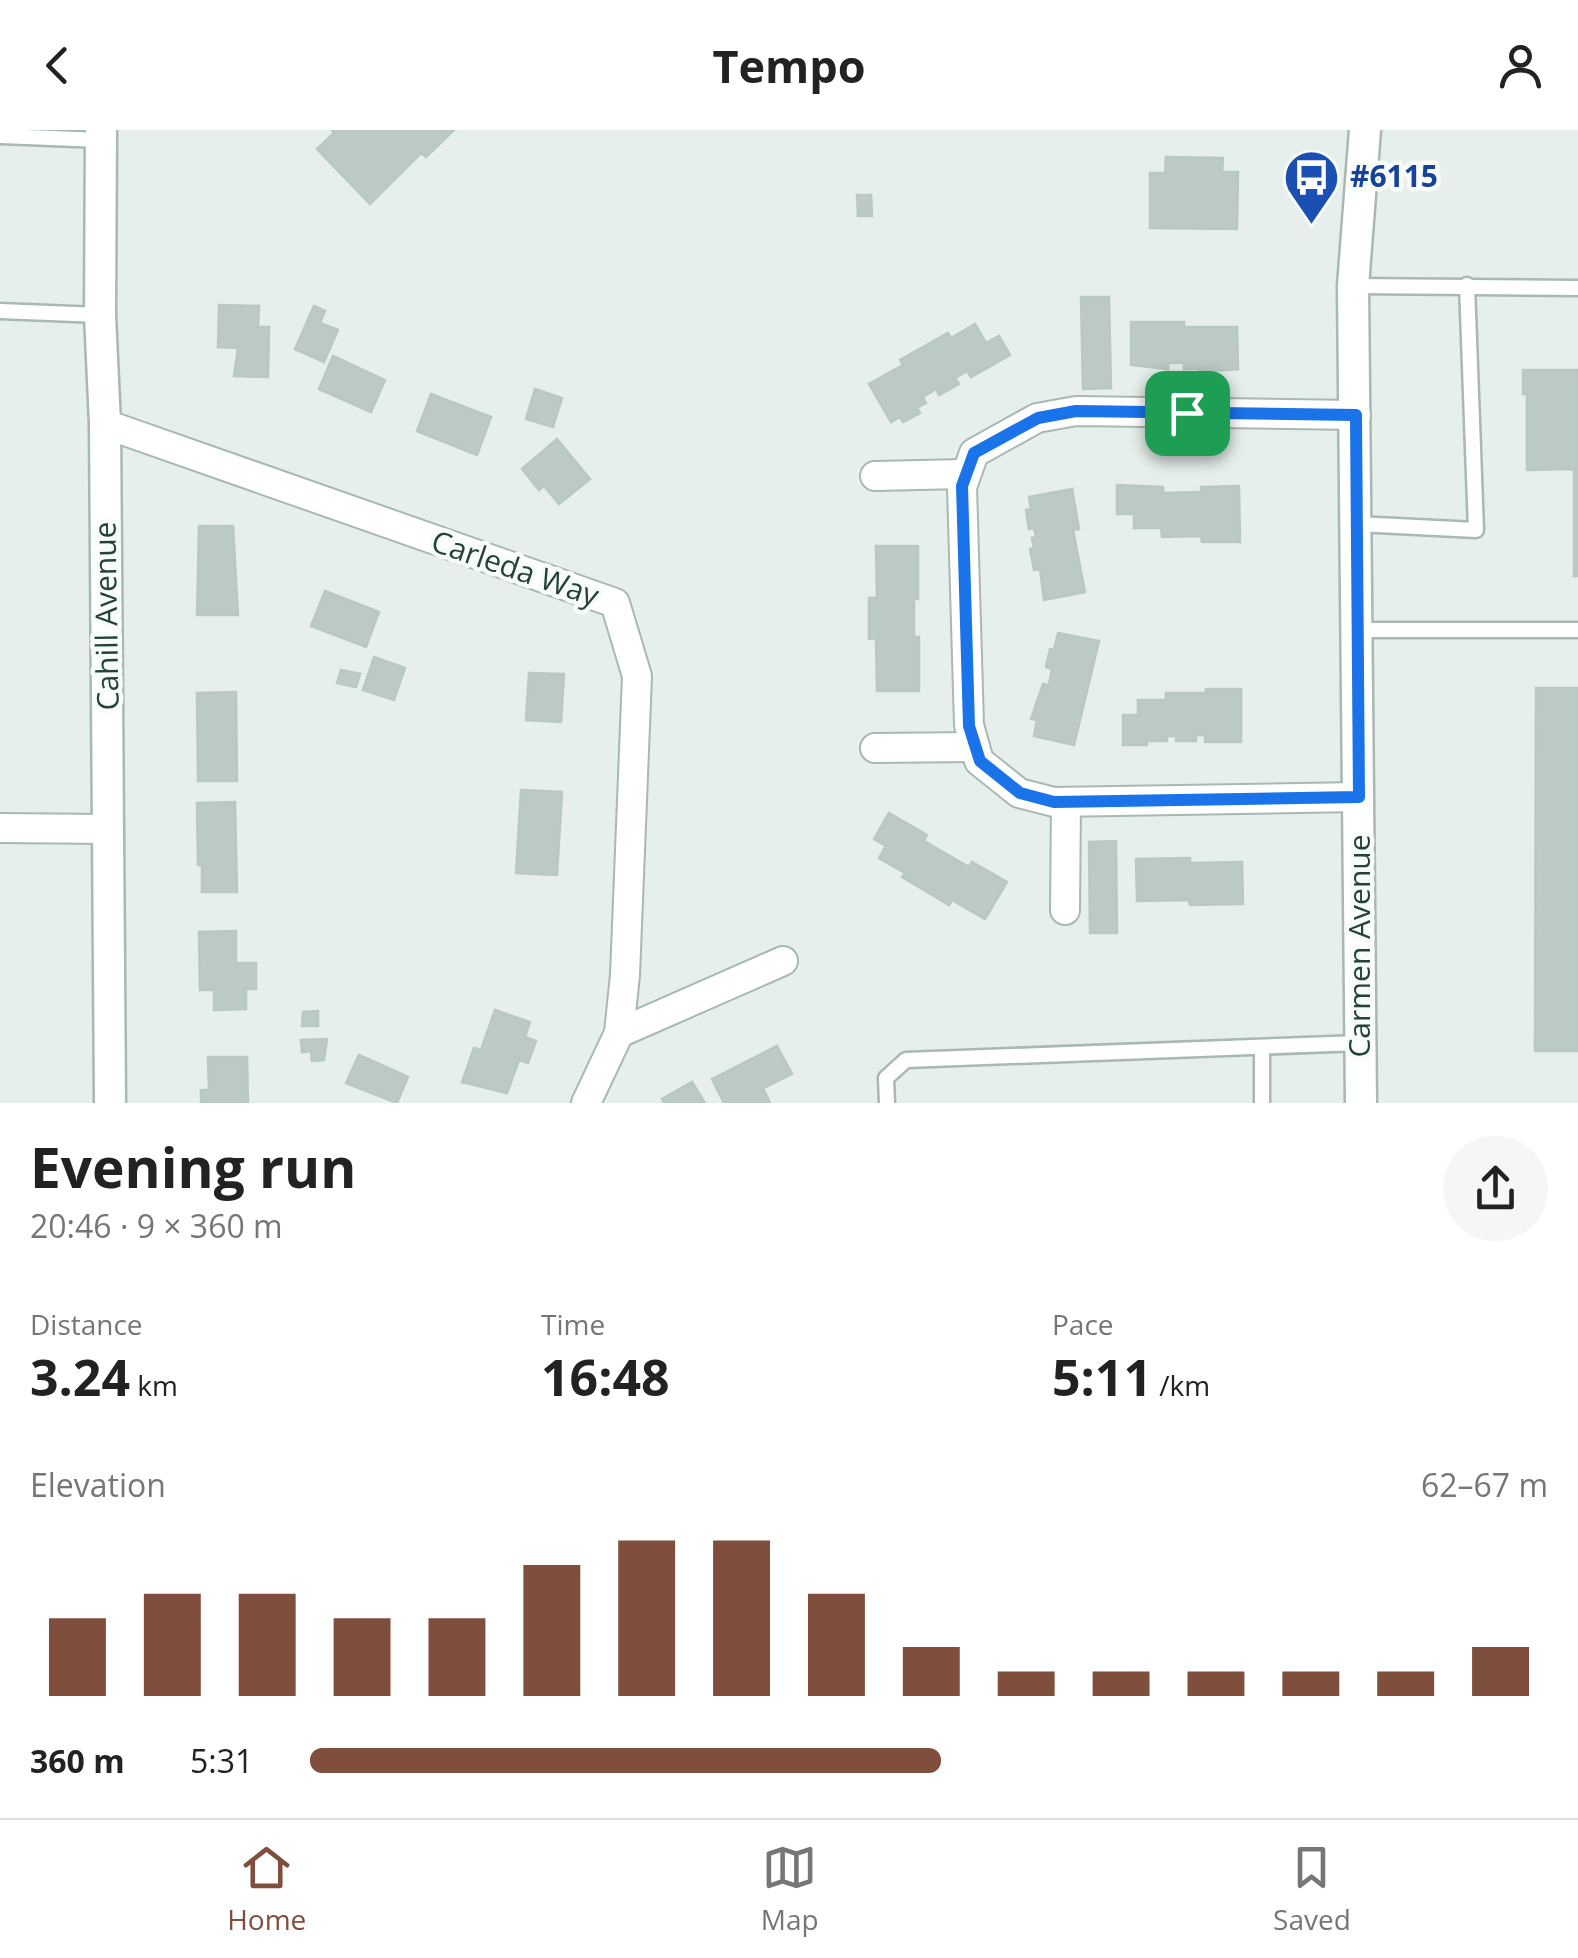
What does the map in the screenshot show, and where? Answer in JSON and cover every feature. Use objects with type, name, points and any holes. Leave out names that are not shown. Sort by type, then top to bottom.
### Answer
[{"type":"street","name":"Carmen Avenue","points":[[1362,1103],[1353,286],[1365,130]]},
{"type":"street","name":"Cahill Avenue","points":[[101,135],[110,1103]]},
{"type":"street","points":[[1356,415],[1076,411],[1038,418],[974,453],[962,486],[969,726],[980,761],[1020,793],[1066,802],[1359,797]]},
{"type":"street","name":"Carleda Way","points":[[104,424],[614,604],[637,676],[625,975],[619,1032],[586,1103]]},
{"type":"street","points":[[875,476],[964,474]]},
{"type":"street","points":[[875,748],[976,748]]},
{"type":"street","points":[[1065,910],[1066,802]]},
{"type":"street","points":[[0,828],[109,828]]},
{"type":"street","points":[[619,1032],[784,960]]},
{"type":"lane","points":[[0,136],[101,135]]},
{"type":"lane","points":[[1357,524],[1476,530],[1467,285]]},
{"type":"lane","points":[[1353,286],[1578,288]]},
{"type":"lane","points":[[0,311],[100,315]]},
{"type":"lane","points":[[1358,630],[1578,630]]},
{"type":"lane","points":[[887,1103],[886,1078],[906,1060],[1361,1043]]},
{"type":"lane","points":[[1262,1049],[1262,1103]]},
{"type":"building","points":[[332,130],[454,130],[426,157],[421,153],[370,204],[317,149],[334,133]]},
{"type":"building","points":[[1166,157],[1223,158],[1222,172],[1238,172],[1237,229],[1150,228],[1150,173],[1165,173]]},
{"type":"building","points":[[857,195],[871,195],[872,216],[858,216]]},
{"type":"building","points":[[1081,297],[1109,297],[1111,388],[1083,389]]},
{"type":"building","points":[[219,305],[259,306],[258,327],[269,327],[268,377],[234,376],[238,348],[218,347]]},
{"type":"building","points":[[314,306],[325,311],[320,323],[338,330],[324,362],[295,349]]},
{"type":"building","points":[[1131,322],[1237,327],[1238,369],[1199,372],[1184,369],[1184,363],[1168,363],[1168,369],[1131,365]]},
{"type":"building","points":[[975,324],[986,343],[999,336],[1010,355],[971,377],[967,371],[955,378],[959,384],[939,395],[936,389],[923,397],[926,403],[917,408],[920,413],[903,422],[900,417],[891,422],[869,384],[903,365],[900,360],[948,333],[951,338]]},
{"type":"building","points":[[333,356],[385,380],[371,412],[319,389]]},
{"type":"building","points":[[1523,370],[1578,370],[1578,576],[1574,576],[1574,469],[1527,470],[1527,394],[1523,394]]},
{"type":"building","points":[[535,389],[562,398],[553,427],[526,419]]},
{"type":"building","points":[[431,394],[491,417],[477,455],[417,431]]},
{"type":"building","points":[[557,439],[590,479],[559,504],[544,486],[539,490],[522,469]]},
{"type":"building","points":[[1117,485],[1163,487],[1163,493],[1239,486],[1240,542],[1202,542],[1201,536],[1162,537],[1161,528],[1134,528],[1134,514],[1117,514]]},
{"type":"building","points":[[1072,489],[1079,529],[1073,530],[1085,592],[1044,600],[1040,569],[1034,570],[1030,549],[1034,548],[1032,538],[1036,537],[1034,528],[1029,529],[1029,497]]},
{"type":"building","points":[[199,526],[233,526],[238,615],[197,615]]},
{"type":"building","points":[[876,546],[918,546],[914,637],[919,637],[919,691],[877,691],[876,638],[869,639],[869,598],[877,598]]},
{"type":"building","points":[[325,591],[379,612],[366,647],[311,626]]},
{"type":"building","points":[[1058,633],[1099,641],[1074,745],[1034,736],[1037,720],[1031,719],[1043,684],[1049,685],[1052,669],[1046,667]]},
{"type":"building","points":[[374,657],[405,668],[394,700],[363,690]]},
{"type":"building","points":[[341,670],[360,674],[356,687],[337,683]]},
{"type":"building","points":[[529,673],[564,674],[561,722],[526,720]]},
{"type":"building","points":[[1536,688],[1578,688],[1578,1051],[1535,1051]]},
{"type":"building","points":[[1206,689],[1241,689],[1241,742],[1205,742],[1205,735],[1196,735],[1196,741],[1176,741],[1176,736],[1167,736],[1167,741],[1123,745],[1123,715],[1138,715],[1138,700],[1166,700],[1166,693],[1206,693]]},
{"type":"building","points":[[236,692],[237,781],[198,781],[197,693]]},
{"type":"building","points":[[521,790],[562,792],[557,875],[516,873]]},
{"type":"building","points":[[235,802],[237,892],[202,892],[197,803]]},
{"type":"building","points":[[889,813],[927,835],[924,841],[969,867],[972,862],[1007,882],[985,919],[952,900],[949,905],[879,858],[886,846],[874,839]]},
{"type":"building","points":[[1116,841],[1117,933],[1090,933],[1089,842]]},
{"type":"building","points":[[1190,858],[1190,863],[1242,862],[1243,904],[1137,901],[1136,859]]},
{"type":"building","points":[[236,931],[236,963],[256,963],[256,989],[246,989],[246,1009],[214,1010],[214,990],[200,990],[199,932]]},
{"type":"building","points":[[495,1010],[530,1022],[525,1037],[536,1041],[528,1063],[519,1060],[507,1093],[462,1082],[474,1048],[481,1050]]},
{"type":"building","points":[[318,1011],[318,1026],[302,1026],[303,1012]]},
{"type":"building","points":[[327,1039],[324,1060],[312,1061],[311,1051],[302,1052],[301,1040]]},
{"type":"building","points":[[777,1046],[792,1074],[763,1088],[770,1103],[724,1103],[712,1079]]},
{"type":"building","points":[[359,1055],[408,1077],[397,1103],[346,1083]]},
{"type":"building","points":[[208,1057],[247,1057],[248,1103],[201,1103],[201,1090],[209,1090]]},
{"type":"building","points":[[692,1082],[705,1103],[664,1103],[662,1099]]},
{"type":"place","name":"#6115","points":[[1311,226]]},
{"type":"route","points":[[1076,411],[1187,413],[1356,415],[1359,797],[1054,802],[1020,793],[980,761],[969,726],[962,486],[974,453],[1038,418],[1076,411]]}]
